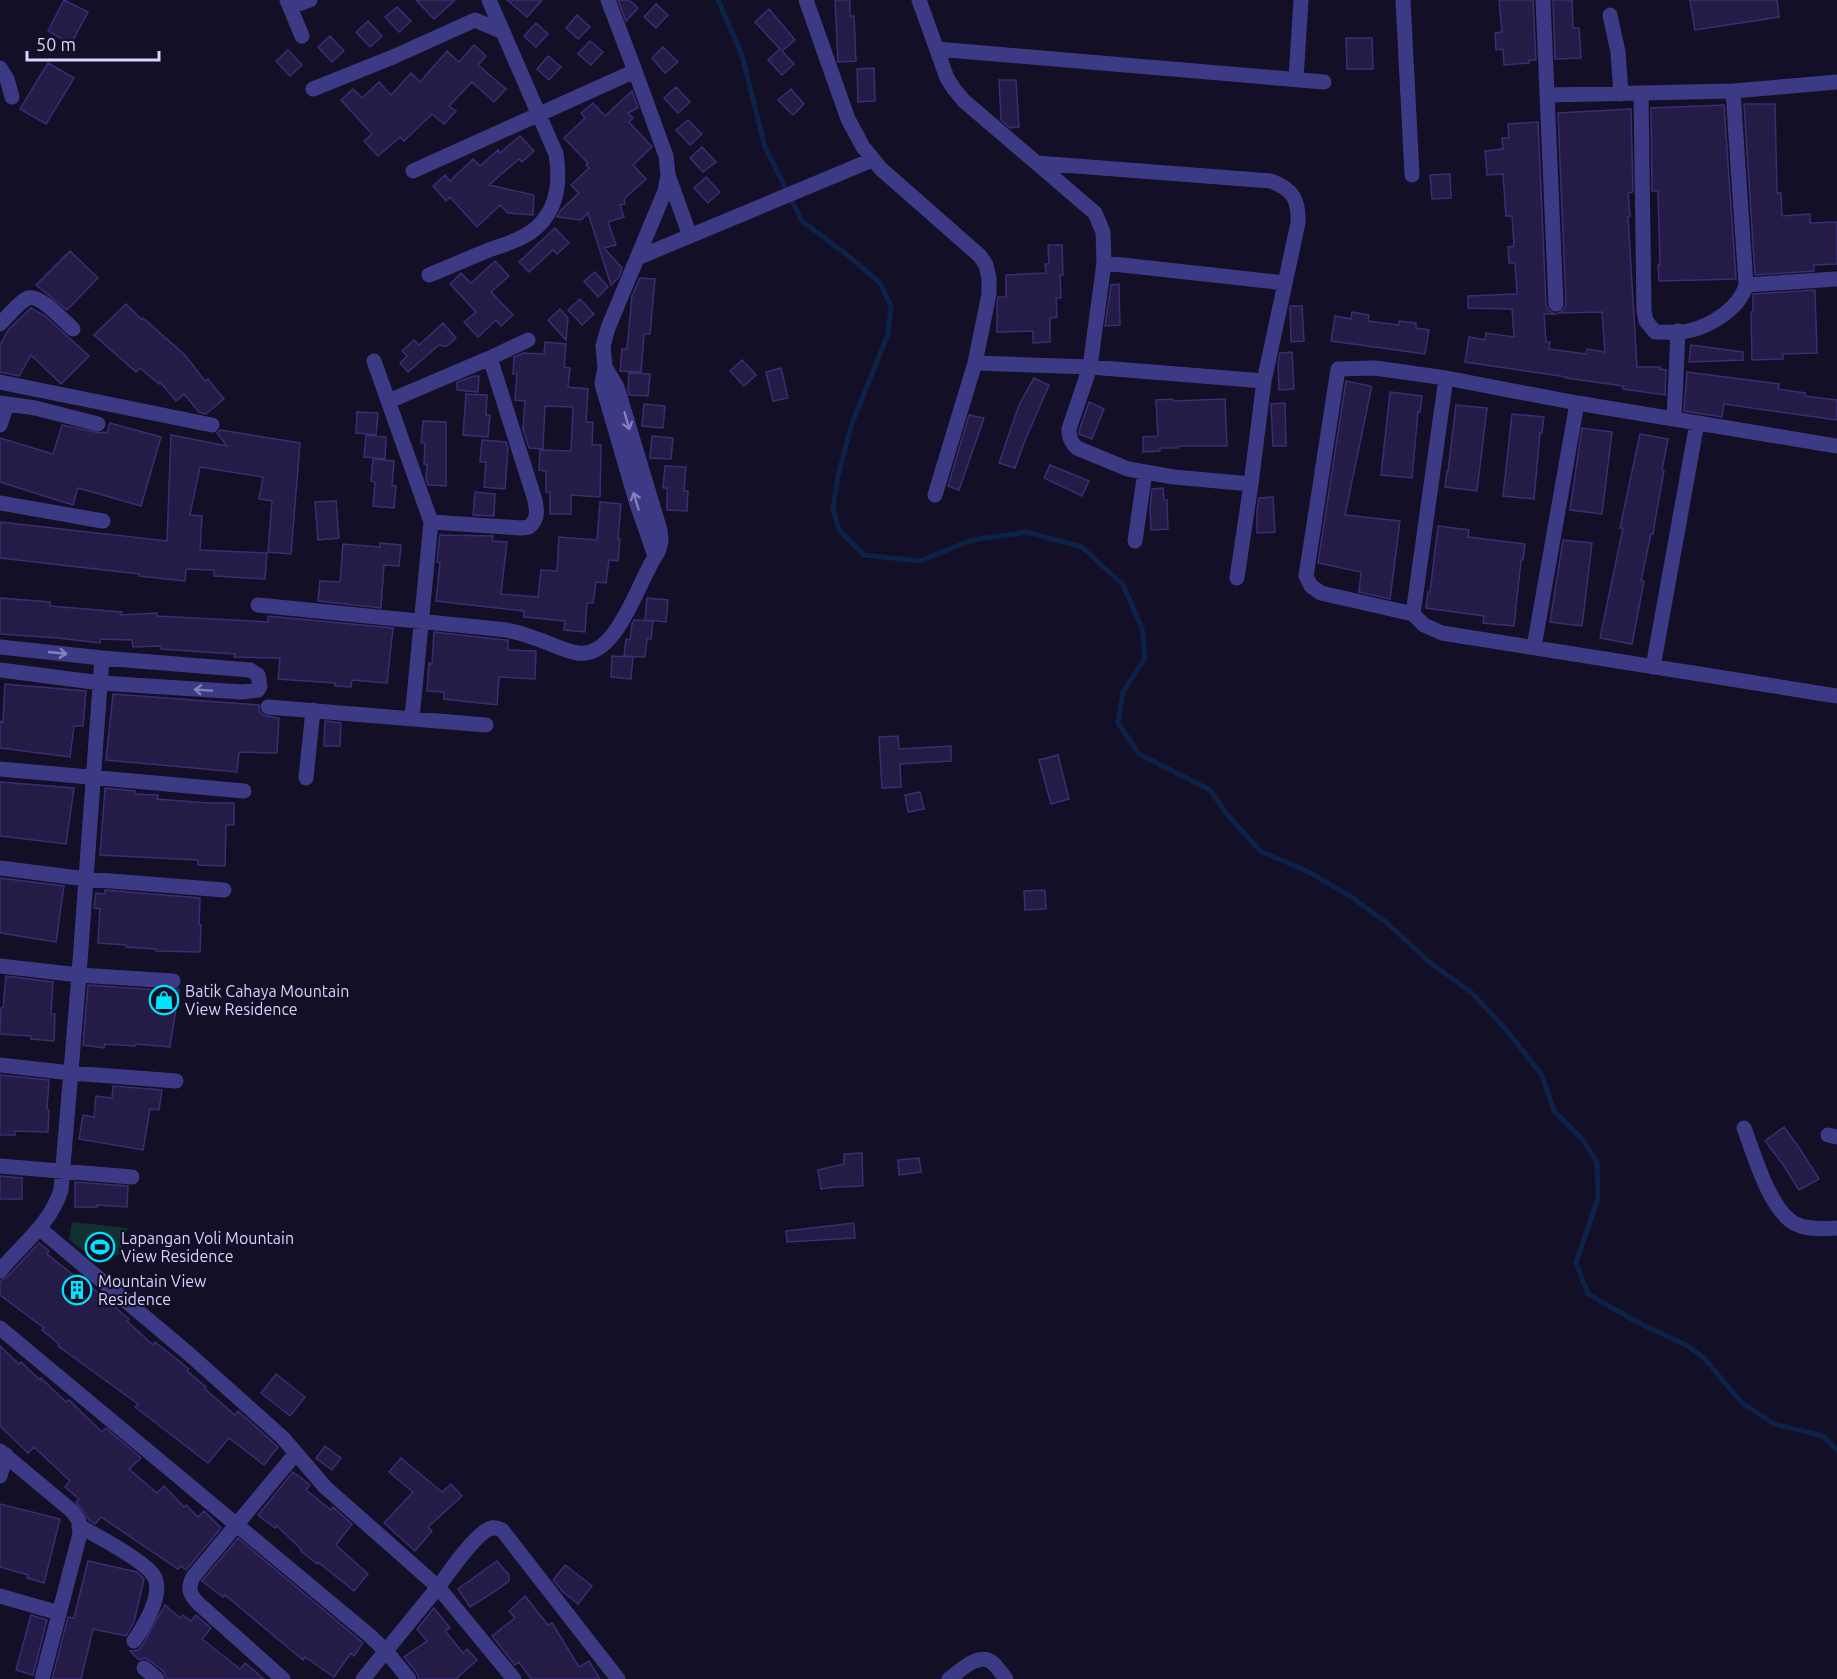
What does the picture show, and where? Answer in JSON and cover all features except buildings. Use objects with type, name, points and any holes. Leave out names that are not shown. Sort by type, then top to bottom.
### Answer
[{"type":"street","points":[[302,36],[289,4],[310,0]]},
{"type":"street","points":[[429,275],[531,233],[544,219],[558,192],[556,154],[489,0]]},
{"type":"street","points":[[608,0],[666,156],[668,175],[690,236]]},
{"type":"street","points":[[806,0],[848,119],[863,147],[881,169],[980,256],[986,265],[989,294],[975,363],[935,495]]},
{"type":"street","points":[[919,0],[947,78],[959,95],[1095,213],[1103,232],[1104,263],[1090,367],[1069,429],[1072,443],[1077,448],[1128,469],[1174,477],[1251,484]]},
{"type":"street","points":[[1296,79],[1302,0]]},
{"type":"street","points":[[1403,0],[1412,175]]},
{"type":"street","points":[[1543,0],[1556,304]]},
{"type":"street","points":[[1610,15],[1618,52],[1621,94]]},
{"type":"street","points":[[313,89],[393,57],[475,20],[501,31]]},
{"type":"street","points":[[937,49],[1324,82]]},
{"type":"street","points":[[0,68],[12,97]]},
{"type":"street","points":[[413,171],[635,71]]},
{"type":"street","points":[[1548,95],[1733,91],[1837,82]]},
{"type":"street","points":[[1641,93],[1644,311],[1646,321],[1655,332],[1689,331],[1714,320],[1735,306],[1744,292],[1746,285],[1733,91]]},
{"type":"street","points":[[637,258],[872,159]]},
{"type":"street","points":[[1037,164],[1271,181],[1283,185],[1293,194],[1299,209],[1298,223],[1264,381],[1237,578]]},
{"type":"street","points":[[258,605],[507,630],[576,653],[589,653],[604,645],[616,630],[661,546],[660,530],[618,387],[605,367],[603,346],[608,328],[665,192],[668,175]]},
{"type":"street","points":[[1104,263],[1285,283]]},
{"type":"street","points":[[1746,285],[1837,279]]},
{"type":"street","points":[[0,324],[26,298],[34,297],[41,300],[73,329]]},
{"type":"street","points":[[1674,419],[1678,331]]},
{"type":"street","points":[[389,401],[528,340]]},
{"type":"street","points":[[431,522],[521,528],[530,527],[536,518],[537,508],[534,497],[490,358]]},
{"type":"street","points":[[374,362],[431,522],[412,718]]},
{"type":"street","points":[[975,363],[1090,367],[1264,381]]},
{"type":"street","points":[[1837,446],[1577,403],[1446,378],[1375,368],[1338,369],[1306,576],[1311,586],[1321,593],[1413,614],[1424,625],[1442,633],[1837,696]]},
{"type":"street","points":[[1413,614],[1446,378]]},
{"type":"street","points":[[0,382],[212,425]]},
{"type":"street","points":[[0,425],[4,403],[35,408],[98,424]]},
{"type":"street","points":[[1534,647],[1577,403]]},
{"type":"street","points":[[1653,667],[1697,423]]},
{"type":"street","points":[[1135,541],[1145,472]]},
{"type":"street","points":[[0,503],[103,521]]},
{"type":"street","points":[[0,647],[250,670],[256,672],[260,680],[258,690],[242,692],[101,683],[0,670]]},
{"type":"street","points":[[0,1271],[39,1228],[59,1198],[80,975],[102,658]]},
{"type":"street","points":[[268,706],[486,725]]},
{"type":"street","points":[[306,778],[313,710]]},
{"type":"street","points":[[0,769],[244,791]]},
{"type":"street","points":[[0,868],[86,879],[224,890]]},
{"type":"street","points":[[0,966],[80,975],[173,981]]},
{"type":"street","points":[[0,1065],[176,1081]]},
{"type":"street","points":[[1744,1128],[1766,1187],[1785,1218],[1804,1227],[1837,1228]]},
{"type":"street","points":[[0,1166],[132,1177]]},
{"type":"street","points":[[39,1228],[189,1354],[276,1432],[325,1487],[438,1587],[514,1679]]},
{"type":"street","points":[[0,1328],[386,1651],[409,1679]]},
{"type":"street","points":[[0,1476],[3,1453]]},
{"type":"street","points":[[3,1453],[72,1511],[79,1526],[80,1534],[42,1679]]},
{"type":"street","points":[[283,1679],[191,1596],[189,1585],[193,1577],[296,1454]]},
{"type":"street","points":[[79,1526],[115,1546],[153,1576],[156,1598],[152,1611],[134,1641]]},
{"type":"street","points":[[363,1679],[484,1532],[496,1528],[502,1530],[618,1679]]},
{"type":"street","points":[[0,1596],[59,1613]]},
{"type":"street","points":[[949,1679],[975,1661],[984,1659],[993,1663],[1006,1679]]},
{"type":"street","points":[[144,1668],[157,1679]]},
{"type":"green space","name":"Lapangan Voli Mountain View Residence","points":[[72,1222],[128,1228],[119,1255],[93,1258],[69,1240]]},
{"type":"waterway","points":[[718,0],[742,55],[765,147],[802,221],[880,283],[891,306],[888,334],[851,426],[838,476],[833,508],[839,530],[864,555],[920,561],[972,540],[1027,532],[1082,547],[1123,585],[1142,628],[1145,658],[1123,692],[1118,723],[1139,754],[1210,790],[1226,813],[1260,851],[1307,871],[1350,896],[1387,923],[1428,961],[1472,993],[1503,1026],[1542,1075],[1554,1111],[1583,1140],[1597,1162],[1598,1198],[1576,1263],[1588,1294],[1637,1322],[1688,1346],[1705,1359],[1741,1402],[1774,1424],[1823,1436],[1837,1450]]},
{"type":"place","name":"Batik Cahaya Mountain View Residence","points":[[164,1000]]},
{"type":"place","name":"Lapangan Voli Mountain View Residence","points":[[100,1247]]},
{"type":"place","name":"Mountain View Residence","points":[[77,1290]]}]
